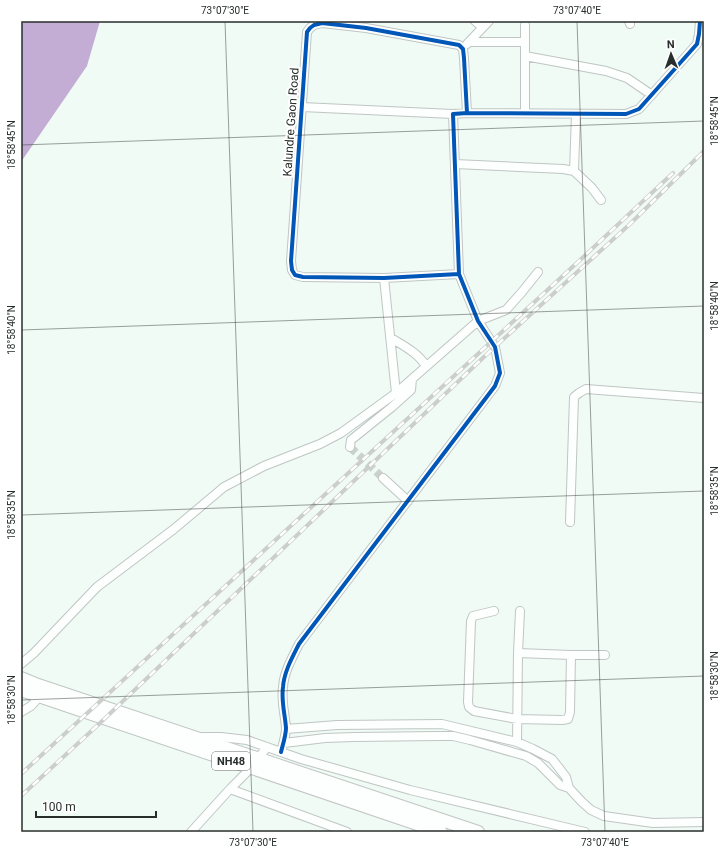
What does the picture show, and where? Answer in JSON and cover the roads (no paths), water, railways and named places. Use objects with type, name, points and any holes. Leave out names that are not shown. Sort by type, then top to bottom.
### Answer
[{"type":"highway","name":"NH48","points":[[21,678],[196,738],[254,763],[315,778],[478,832]]},
{"type":"highway","name":"NH48","points":[[21,690],[254,763],[441,832]]},
{"type":"street","points":[[475,21],[482,27]]},
{"type":"street","points":[[467,113],[463,49],[489,21]]},
{"type":"street","points":[[302,107],[453,114],[626,114],[639,109],[697,44],[700,21]]},
{"type":"street","name":"Kalundre Gaon Road","points":[[459,274],[384,278],[304,277],[295,275],[292,270],[291,261],[307,32],[310,28],[314,25],[322,24],[355,24],[366,28],[459,45],[463,49]]},
{"type":"street","points":[[525,25],[525,113]]},
{"type":"street","points":[[469,42],[525,42]]},
{"type":"street","points":[[525,56],[606,72],[627,78],[652,95]]},
{"type":"street","points":[[281,752],[286,729],[282,704],[284,676],[299,644],[495,386],[500,373],[495,347],[478,321],[459,274],[453,114]]},
{"type":"street","points":[[574,171],[576,114]]},
{"type":"street","points":[[455,164],[563,169],[574,171],[592,188],[601,200]]},
{"type":"street","points":[[21,664],[34,653],[97,587],[174,529],[224,487],[264,466],[320,444],[340,433],[396,392],[478,321],[506,310],[538,272]]},
{"type":"street","points":[[384,278],[396,392]]},
{"type":"street","points":[[391,338],[420,357],[426,366]]},
{"type":"street","points":[[350,447],[351,440],[411,390],[412,379]]},
{"type":"street","points":[[570,522],[574,397],[578,393],[586,389],[704,398]]},
{"type":"street","points":[[383,478],[408,501]]},
{"type":"street","points":[[494,611],[473,616],[471,621],[468,702],[469,707],[474,711],[517,719],[568,719],[570,712],[571,655]]},
{"type":"street","points":[[517,742],[520,611]]},
{"type":"street","points":[[518,653],[605,655]]},
{"type":"street","points":[[21,712],[31,706],[40,696]]},
{"type":"street","points":[[286,729],[337,725],[442,724],[517,742],[552,759],[566,777],[569,788],[591,810],[604,816],[653,823],[704,822]]},
{"type":"street","points":[[284,743],[325,738],[453,736],[526,756],[538,763],[560,785],[569,788]]},
{"type":"street","points":[[196,738],[221,737],[246,740],[319,764],[410,790],[585,832]]},
{"type":"street","points":[[191,832],[267,747]]},
{"type":"street","points":[[315,778],[319,764]]},
{"type":"street","points":[[230,788],[344,832]]},
{"type":"tunnel","points":[[350,447],[383,478]]},
{"type":"railway","points":[[21,796],[99,724],[486,355],[630,224],[704,151]]},
{"type":"railway","points":[[21,774],[673,173]]}]
